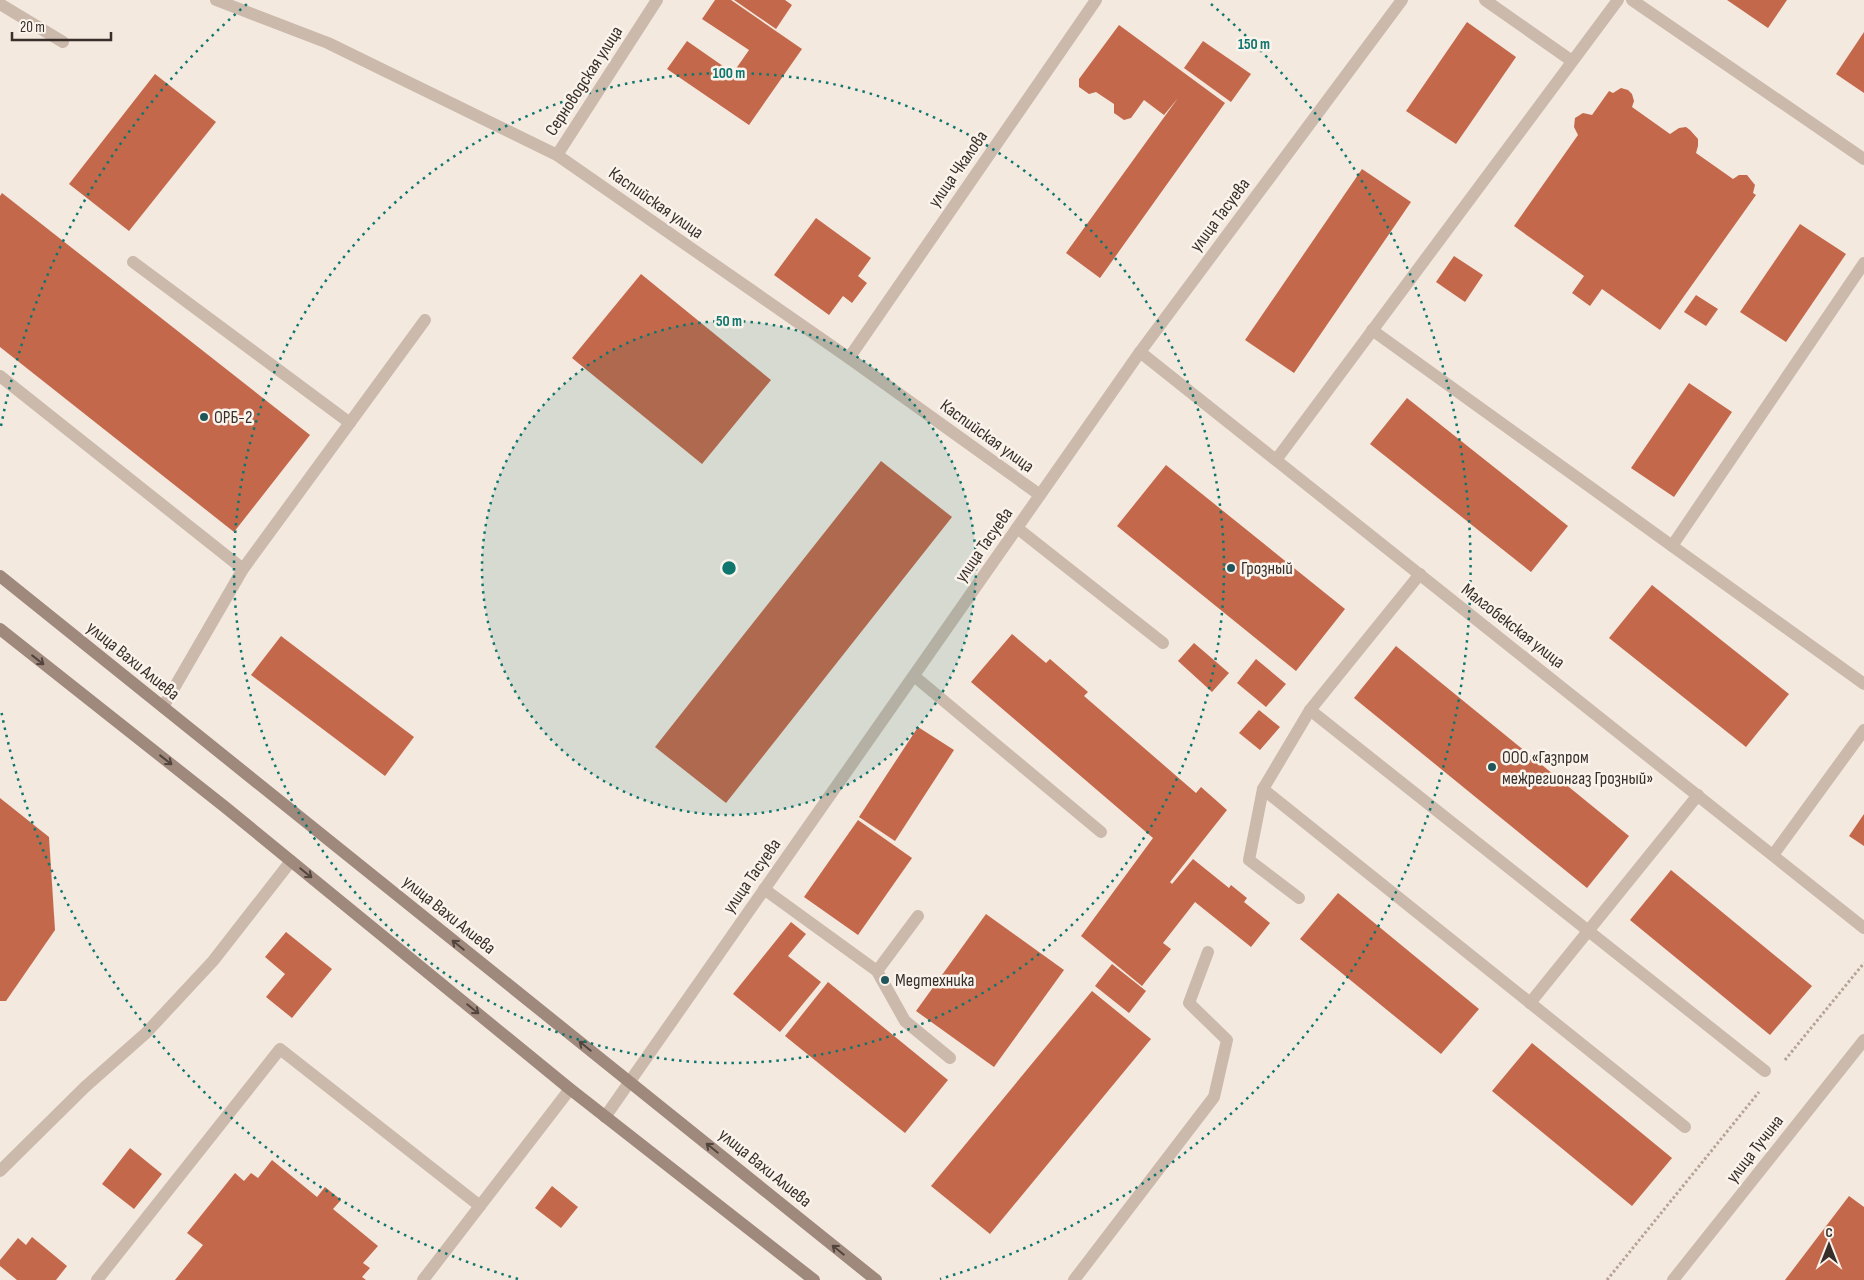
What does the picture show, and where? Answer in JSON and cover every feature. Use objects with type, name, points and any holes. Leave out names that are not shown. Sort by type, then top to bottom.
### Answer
[{"type":"main road","name":"улица Вахи Алиева","points":[[0,576],[876,1280]]},
{"type":"main road","points":[[0,629],[291,861],[570,1089],[814,1280]]},
{"type":"street","name":"Каспийская улица","points":[[216,0],[328,43],[557,156],[849,358],[1040,495]]},
{"type":"street","name":"Серноводская улица","points":[[557,156],[657,0]]},
{"type":"street","name":"улица Чкалова","points":[[849,358],[1096,0]]},
{"type":"street","name":"улица Тасуева","points":[[605,1116],[1140,352],[1402,0]]},
{"type":"street","points":[[1485,0],[1572,62]]},
{"type":"street","points":[[1276,460],[1618,0]]},
{"type":"street","points":[[1632,0],[1864,159]]},
{"type":"street","points":[[0,4],[63,42]]},
{"type":"street","points":[[133,262],[350,423]]},
{"type":"street","points":[[1672,546],[1864,263]]},
{"type":"street","points":[[163,708],[243,569],[426,320]]},
{"type":"street","points":[[1372,330],[1864,684]]},
{"type":"street","name":"Малгобекская улица","points":[[1140,352],[1864,928]]},
{"type":"street","points":[[0,376],[243,569]]},
{"type":"street","points":[[1017,528],[1163,643]]},
{"type":"street","points":[[1299,898],[1249,860],[1263,789],[1310,710],[1420,574]]},
{"type":"street","points":[[914,676],[1101,832]]},
{"type":"street","points":[[1310,710],[1765,1071]]},
{"type":"street","points":[[1773,855],[1864,730]]},
{"type":"street","points":[[1263,789],[1685,1127]]},
{"type":"street","points":[[1530,1003],[1698,796]]},
{"type":"street","points":[[0,1171],[85,1087],[146,1033],[213,962],[291,861]]},
{"type":"street","points":[[764,890],[877,971],[905,1021],[950,1058]]},
{"type":"street","points":[[877,971],[918,916]]},
{"type":"street","points":[[1074,1280],[1214,1097],[1227,1040],[1189,1003],[1208,952]]},
{"type":"street","name":"улица Тучина","points":[[1673,1280],[1864,1040]]},
{"type":"street","points":[[97,1280],[280,1049],[480,1206]]},
{"type":"street","points":[[423,1280],[570,1089]]},
{"type":"path","points":[[1782,1064],[1864,963]]},
{"type":"path","points":[[1607,1280],[1764,1087]]},
{"type":"building","points":[[715,0],[731,0],[802,49],[749,125],[667,69],[687,41],[733,73],[749,50],[702,19]]},
{"type":"building","points":[[734,0],[785,0],[792,5],[776,29]]},
{"type":"building","points":[[1727,0],[1787,0],[1768,28]]},
{"type":"building","points":[[1467,22],[1516,57],[1456,144],[1406,111]]},
{"type":"building","points":[[1119,25],[1225,103],[1100,278],[1066,253],[1178,98],[1164,115],[1144,100],[1131,118],[1124,120],[1114,113],[1114,104],[1096,92],[1089,94],[1079,87],[1079,79]]},
{"type":"building","points":[[1864,32],[1864,93],[1836,74]]},
{"type":"building","points":[[1203,41],[1251,74],[1231,102],[1184,68]]},
{"type":"building","points":[[155,74],[216,122],[129,231],[69,184]]},
{"type":"building","points":[[1621,88],[1628,90],[1632,94],[1634,101],[1632,107],[1670,134],[1679,128],[1686,127],[1698,139],[1696,153],[1733,179],[1739,175],[1747,175],[1755,185],[1753,193],[1756,195],[1660,330],[1602,289],[1590,306],[1572,293],[1584,276],[1514,226],[1578,135],[1574,127],[1575,118],[1583,113],[1592,115],[1609,91],[1613,93]]},
{"type":"building","points":[[1362,169],[1411,202],[1294,373],[1245,340]]},
{"type":"building","points":[[2,193],[310,435],[234,532],[0,347],[0,196]]},
{"type":"building","points":[[816,218],[871,258],[858,276],[867,283],[852,303],[843,296],[829,315],[774,275]]},
{"type":"building","points":[[1800,224],[1846,254],[1786,342],[1740,312]]},
{"type":"building","points":[[1454,256],[1483,275],[1465,302],[1436,282]]},
{"type":"building","points":[[641,274],[771,380],[702,464],[572,358]]},
{"type":"building","points":[[1696,295],[1718,309],[1706,326],[1684,312]]},
{"type":"building","points":[[1689,383],[1732,412],[1674,497],[1631,468]]},
{"type":"building","points":[[1407,398],[1568,526],[1531,572],[1370,444]]},
{"type":"building","points":[[881,461],[952,517],[726,803],[655,747]]},
{"type":"building","name":"Грозный","points":[[1166,465],[1345,609],[1296,671],[1117,526]]},
{"type":"building","points":[[1652,585],[1789,694],[1746,747],[1609,638]]},
{"type":"building","points":[[1012,634],[1046,663],[1050,659],[1088,692],[1084,696],[1196,793],[1201,787],[1227,810],[1170,882],[1172,884],[1193,859],[1229,888],[1231,885],[1247,898],[1244,902],[1270,923],[1251,947],[1195,902],[1163,943],[1171,949],[1142,986],[1081,936],[1153,838],[971,682]]},
{"type":"building","points":[[281,636],[414,737],[385,776],[251,675]]},
{"type":"building","points":[[1194,643],[1229,673],[1212,692],[1178,661]]},
{"type":"building","name":"ООО «Газпром межрегионгаз Грозный»","points":[[1396,646],[1629,836],[1587,888],[1354,698]]},
{"type":"building","points":[[1256,659],[1286,684],[1266,707],[1237,683]]},
{"type":"building","points":[[1259,710],[1280,727],[1260,750],[1239,733]]},
{"type":"building","points":[[918,727],[954,750],[895,841],[859,817]]},
{"type":"building","points":[[0,798],[49,837],[55,930],[6,1001],[0,1001]]},
{"type":"building","points":[[1864,814],[1864,846],[1849,836]]},
{"type":"building","points":[[858,820],[912,858],[858,935],[804,897]]},
{"type":"building","points":[[1671,870],[1812,986],[1770,1035],[1630,920]]},
{"type":"building","points":[[1338,893],[1479,1009],[1441,1054],[1300,939]]},
{"type":"building","points":[[986,914],[1064,970],[994,1067],[916,1011]]},
{"type":"building","points":[[791,922],[806,934],[788,956],[821,982],[780,1032],[733,994]]},
{"type":"building","points":[[286,932],[332,969],[292,1018],[266,997],[285,974],[265,957]]},
{"type":"building","points":[[1112,964],[1146,991],[1129,1013],[1095,986]]},
{"type":"building","points":[[828,982],[948,1080],[905,1133],[785,1036]]},
{"type":"building","points":[[1092,991],[1151,1039],[990,1234],[931,1186]]},
{"type":"building","points":[[1532,1043],[1672,1158],[1632,1206],[1492,1091]]},
{"type":"building","points":[[130,1148],[162,1174],[134,1209],[102,1184]]},
{"type":"building","points":[[272,1160],[317,1197],[325,1187],[341,1200],[333,1209],[378,1246],[363,1263],[370,1268],[362,1277],[366,1280],[175,1280],[203,1245],[187,1233],[235,1173],[244,1181],[251,1173],[258,1178]]},
{"type":"building","points":[[552,1186],[578,1207],[561,1228],[535,1208]]},
{"type":"building","points":[[1849,1196],[1864,1207],[1864,1280],[1785,1280]]},
{"type":"building","points":[[32,1237],[67,1266],[56,1280],[17,1280],[0,1266],[0,1260],[18,1238],[26,1245]]},
{"type":"place","name":"ОРБ-2","points":[[204,417]]},
{"type":"place","name":"Грозный","points":[[1231,568]]},
{"type":"place","name":"ООО «Газпром межрегионгаз Грозный»","points":[[1492,767]]},
{"type":"place","name":"Медтехника","points":[[885,980]]}]
